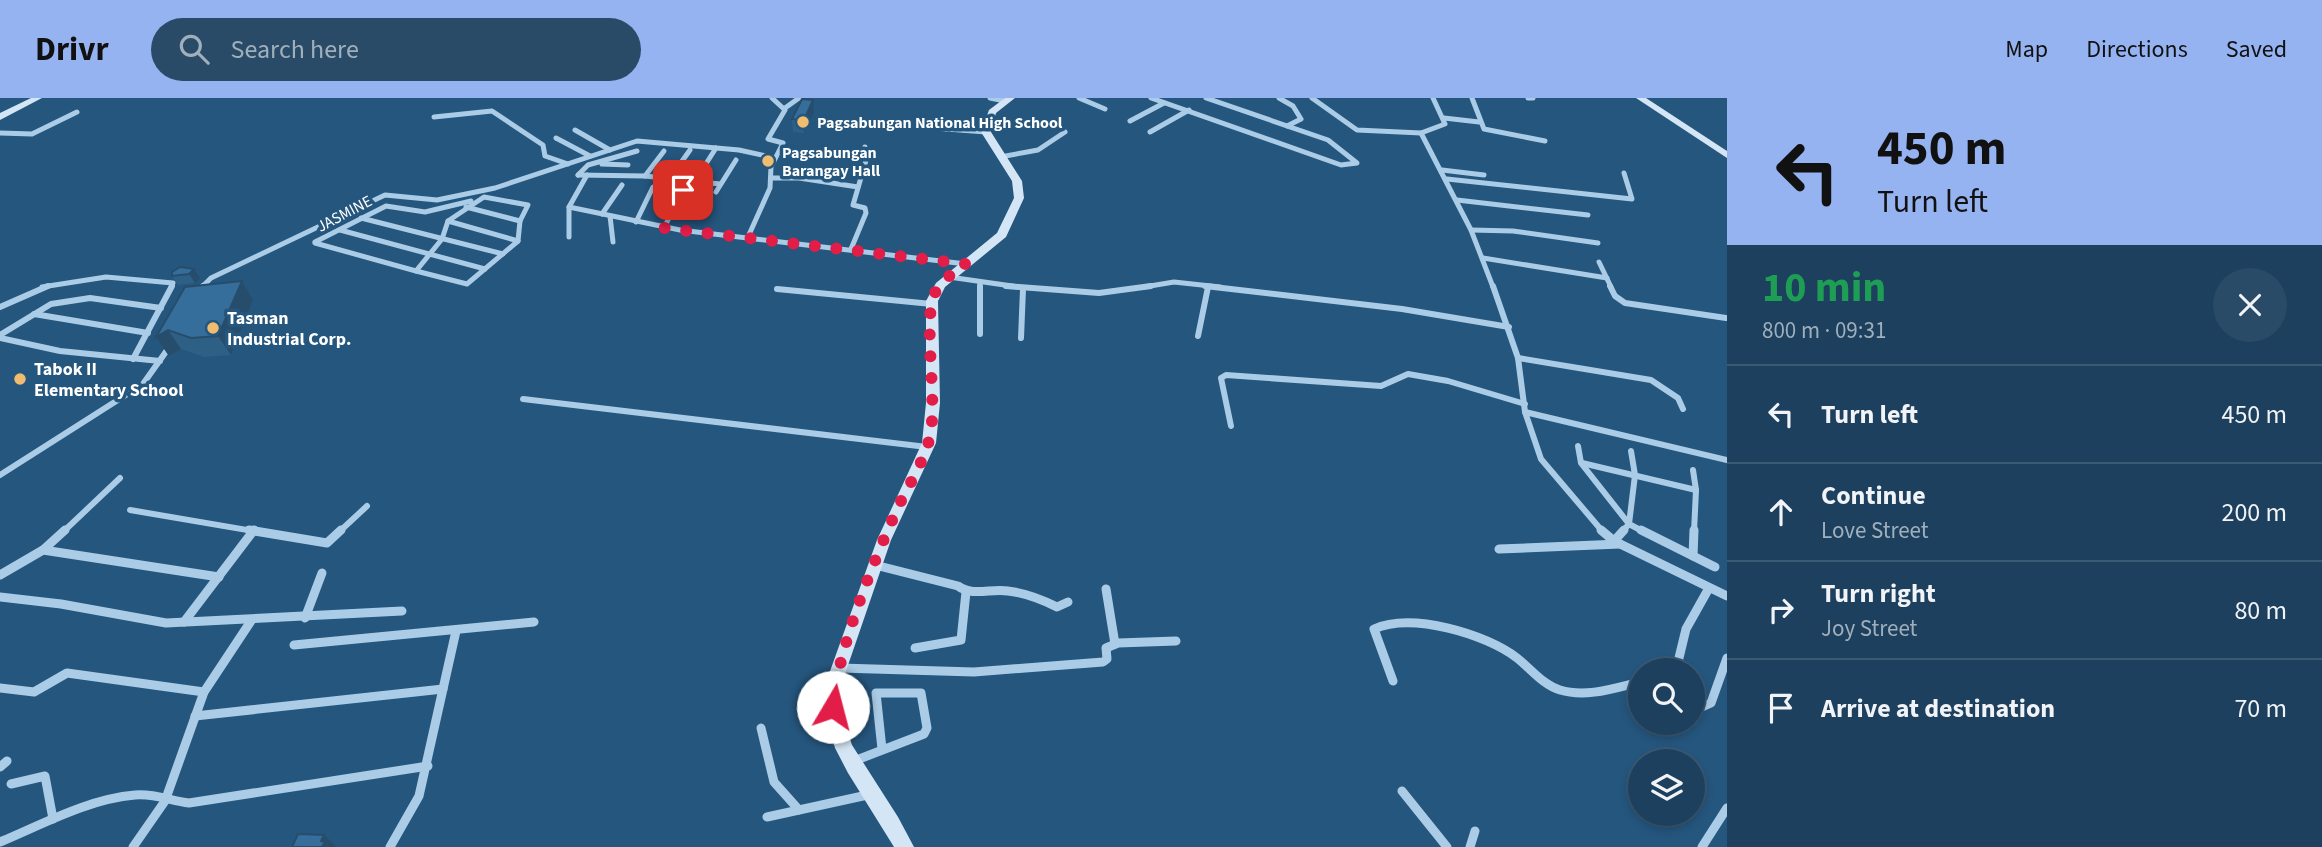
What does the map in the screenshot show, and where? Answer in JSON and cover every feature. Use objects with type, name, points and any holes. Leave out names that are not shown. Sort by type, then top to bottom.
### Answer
[{"type":"street","points":[[0,117],[38,98]]},
{"type":"street","points":[[785,108],[799,98]]},
{"type":"street","points":[[990,98],[1008,99]]},
{"type":"street","points":[[1079,98],[1105,109]]},
{"type":"street","points":[[1151,98],[1340,164],[1356,165],[1355,160],[1328,140],[1206,98]]},
{"type":"street","points":[[1279,98],[1292,104],[1301,119],[1287,126]]},
{"type":"street","points":[[1312,98],[1353,129],[1421,133],[1445,124],[1433,98]]},
{"type":"street","points":[[1472,98],[1479,122],[1488,131],[1545,141]]},
{"type":"street","points":[[1640,98],[1727,155]]},
{"type":"street","points":[[748,237],[773,178],[771,167],[783,143],[769,141],[768,137],[785,114],[785,108],[775,99]]},
{"type":"street","points":[[904,847],[892,822],[841,745],[834,720],[834,693],[839,668],[875,565],[895,513],[927,447],[932,413],[932,304],[935,292],[948,277],[1002,234],[1019,198],[1017,181],[986,132],[992,112],[1008,99]]},
{"type":"street","points":[[1130,121],[1164,103]]},
{"type":"street","points":[[1150,132],[1189,110]]},
{"type":"street","points":[[434,117],[460,112],[477,115],[492,111],[543,145],[545,156],[568,164]]},
{"type":"street","points":[[0,133],[32,134],[77,112]]},
{"type":"street","points":[[1444,118],[1479,122]]},
{"type":"street","points":[[933,128],[986,132]]},
{"type":"street","points":[[575,130],[610,150]]},
{"type":"street","points":[[1000,157],[1038,150],[1065,132]]},
{"type":"street","points":[[1421,133],[1471,230],[1509,327],[1518,358],[1525,408],[1541,458],[1599,528],[1618,542],[1727,596]]},
{"type":"street","points":[[556,138],[590,156]]},
{"type":"street","points":[[193,300],[198,289],[211,278],[385,195],[437,200],[495,188],[640,141],[716,148],[775,158]]},
{"type":"street","points":[[851,249],[866,213],[865,208],[853,206],[867,157],[865,147]]},
{"type":"street","points":[[695,181],[716,148]]},
{"type":"street","points":[[670,178],[690,150]]},
{"type":"street","points":[[620,175],[637,151],[594,163],[579,174],[645,176],[720,184]]},
{"type":"street","points":[[645,176],[664,151]]},
{"type":"street","points":[[716,192],[736,160]]},
{"type":"street","points":[[594,163],[628,165]]},
{"type":"street","points":[[1442,170],[1484,175]]},
{"type":"street","points":[[1447,179],[1632,199],[1624,173]]},
{"type":"street","points":[[569,237],[569,207],[587,175]]},
{"type":"street","points":[[773,178],[799,178],[858,187]]},
{"type":"street","points":[[602,214],[622,185]]},
{"type":"street","points":[[636,222],[653,187]]},
{"type":"street","points":[[664,228],[683,190]]},
{"type":"street","points":[[481,198],[528,205],[520,221],[518,240],[464,284],[416,271],[442,239],[448,221],[466,207],[481,198]]},
{"type":"street","name":"JASMINE","points":[[416,271],[315,243],[386,206],[425,212],[481,198]]},
{"type":"street","points":[[1457,200],[1588,215]]},
{"type":"street","points":[[466,207],[520,221]]},
{"type":"street","points":[[569,207],[664,228],[966,264]]},
{"type":"street","points":[[348,214],[503,254]]},
{"type":"street","points":[[610,216],[613,242]]},
{"type":"street","points":[[448,221],[518,240]]},
{"type":"street","points":[[340,229],[485,269]]},
{"type":"street","points":[[1471,230],[1513,231],[1598,243]]},
{"type":"street","points":[[1483,258],[1607,278]]},
{"type":"street","points":[[1599,262],[1615,296],[1625,303],[1727,318]]},
{"type":"street","points":[[0,307],[29,290],[116,276],[173,283],[133,359]]},
{"type":"street","points":[[948,277],[1023,289],[1120,292],[1159,282],[1402,309],[1509,327]]},
{"type":"street","points":[[980,282],[980,334]]},
{"type":"street","points":[[1198,336],[1209,287]]},
{"type":"street","points":[[777,289],[932,304]]},
{"type":"street","points":[[1021,338],[1023,289]]},
{"type":"street","points":[[0,336],[51,304],[90,298],[162,307]]},
{"type":"street","points":[[33,314],[148,333]]},
{"type":"street","points":[[0,336],[60,351],[160,362]]},
{"type":"street","points":[[0,475],[143,384],[176,336]]},
{"type":"street","points":[[1518,358],[1651,380],[1674,395],[1683,410]]},
{"type":"street","points":[[1231,426],[1221,378],[1226,375],[1381,386],[1391,384],[1402,375],[1426,376],[1525,408],[1727,460]]},
{"type":"street","points":[[523,399],[927,447]]},
{"type":"street","points":[[1578,446],[1581,463],[1629,524],[1715,567]]},
{"type":"street","points":[[1618,542],[1629,524],[1635,475],[1631,451]]},
{"type":"street","points":[[1581,463],[1696,490]]},
{"type":"street","points":[[1693,470],[1696,490],[1693,556]]},
{"type":"street","points":[[0,575],[43,550],[120,478]]},
{"type":"street","points":[[130,510],[327,543],[367,506]]},
{"type":"street","points":[[184,622],[255,529]]},
{"type":"street","points":[[1499,549],[1618,542]]},
{"type":"street","points":[[43,550],[219,577]]},
{"type":"street","points":[[875,565],[958,586],[966,592],[1005,590],[1037,597],[1058,607],[1062,602],[1068,602]]},
{"type":"street","points":[[304,618],[322,573]]},
{"type":"street","points":[[1679,658],[1687,628],[1709,588]]},
{"type":"street","points":[[1106,589],[1115,644]]},
{"type":"street","points":[[915,648],[961,640],[966,592]]},
{"type":"street","points":[[0,597],[61,604],[166,623],[251,621],[402,611]]},
{"type":"street","points":[[133,847],[165,801],[204,692],[251,621]]},
{"type":"street","points":[[294,645],[534,622]]},
{"type":"street","points":[[1393,681],[1374,629],[1377,627],[1455,626],[1468,630],[1507,651],[1544,681],[1568,692],[1628,684]]},
{"type":"street","points":[[390,847],[419,796],[428,766],[456,631]]},
{"type":"street","points":[[839,668],[974,671],[1103,662],[1107,659],[1107,648],[1115,644],[1176,641]]},
{"type":"street","points":[[1705,706],[1711,703],[1727,658]]},
{"type":"street","points":[[0,688],[34,692],[67,673],[204,692]]},
{"type":"street","points":[[195,716],[443,689]]},
{"type":"street","points":[[850,762],[927,731],[921,693],[876,693],[882,748]]},
{"type":"street","points":[[761,728],[774,782],[799,810]]},
{"type":"street","points":[[3,843],[53,819],[134,796],[152,795],[165,801],[189,803],[428,766]]},
{"type":"street","points":[[11,784],[45,776],[53,819]]},
{"type":"street","points":[[1402,791],[1447,847]]},
{"type":"street","points":[[767,817],[872,794]]},
{"type":"street","points":[[1702,847],[1727,808]]},
{"type":"street","points":[[1470,847],[1475,831]]},
{"type":"building","points":[[802,99],[813,100],[804,120],[792,119]]},
{"type":"building","points":[[180,267],[194,269],[189,274],[172,276],[172,272]]},
{"type":"building","points":[[242,281],[218,336],[191,338],[168,330],[156,337],[185,287]]},
{"type":"building","points":[[298,834],[324,835],[321,841],[325,842],[322,847],[292,847]]},
{"type":"place","name":"Pagsabungan National High School","points":[[803,122]]},
{"type":"place","name":"Pagsabungan Barangay Hall","points":[[768,161]]},
{"type":"place","name":"Tasman Industrial Corp.","points":[[213,328]]},
{"type":"place","name":"Tabok II Elementary School","points":[[20,379]]},
{"type":"route","points":[[683,190],[664,228],[966,264],[940,285],[932,300],[933,403],[929,443],[895,513],[853,625],[837,674],[833,707]]}]
